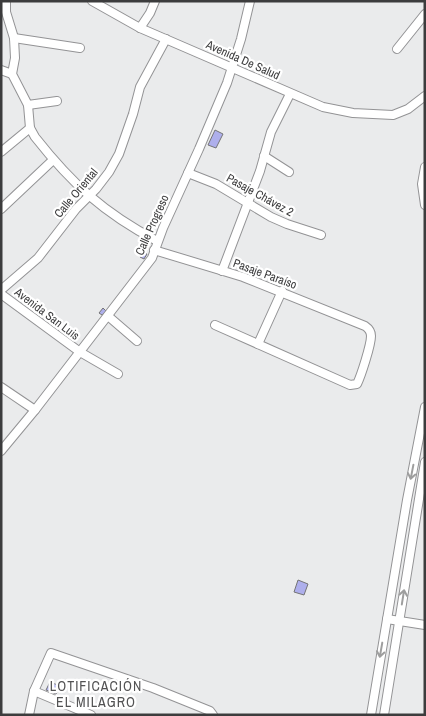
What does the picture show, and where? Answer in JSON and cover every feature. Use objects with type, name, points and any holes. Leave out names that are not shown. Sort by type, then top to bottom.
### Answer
[{"type":"street","points":[[6,1],[6,12],[14,38],[15,58],[12,74],[28,105],[30,128],[35,138],[79,188],[130,227],[157,241]]},
{"type":"street","name":"Avenida De Salud","points":[[92,1],[140,28],[323,107],[353,113],[393,115],[408,109],[425,96]]},
{"type":"street","points":[[140,28],[155,1]]},
{"type":"street","name":"Calle Progreso","points":[[1,451],[35,410],[152,258],[157,241],[227,83],[250,1]]},
{"type":"street","points":[[397,49],[425,14]]},
{"type":"street","points":[[14,38],[80,48]]},
{"type":"street","name":"Calle Oriental","points":[[1,292],[38,258],[109,172],[133,114],[140,87],[166,39]]},
{"type":"street","points":[[1,70],[12,74]]},
{"type":"street","points":[[222,271],[248,202],[271,132],[290,94]]},
{"type":"street","points":[[28,105],[57,101]]},
{"type":"street","points":[[1,152],[30,128]]},
{"type":"street","points":[[264,156],[289,172]]},
{"type":"street","points":[[1,209],[53,160]]},
{"type":"street","points":[[425,167],[422,184],[425,205]]},
{"type":"street","name":"Pasaje Chávez 2","points":[[188,173],[216,184],[287,224],[322,235]]},
{"type":"street","name":"Pasaje Paraíso","points":[[154,250],[282,291],[365,326],[368,328],[371,336],[361,378],[357,384],[350,384],[258,344]]},
{"type":"street","points":[[215,325],[258,344],[282,291]]},
{"type":"street","name":"Avenida San Luis","points":[[1,292],[80,352],[118,374]]},
{"type":"street","points":[[108,316],[137,341]]},
{"type":"street","points":[[1,387],[35,410]]},
{"type":"street","points":[[371,715],[407,500],[425,407]]},
{"type":"street","points":[[384,715],[421,502],[425,462]]},
{"type":"street","points":[[407,500],[421,502]]},
{"type":"street","points":[[387,619],[425,625]]},
{"type":"street","points":[[29,715],[34,691],[51,653],[153,688],[210,711],[213,715]]},
{"type":"street","points":[[34,691],[91,715]]},
{"type":"building","points":[[215,130],[223,134],[216,148],[208,145]]},
{"type":"building","points":[[143,252],[147,254],[144,259],[140,257]]},
{"type":"building","points":[[103,308],[106,311],[102,315],[99,313]]},
{"type":"building","points":[[298,580],[308,584],[304,595],[294,592]]},
{"type":"building","points":[[50,682],[60,686],[56,694],[46,690]]},
{"type":"district","name":"LOTIFICACIÓN EL MILAGRO","points":[[96,694]]}]
